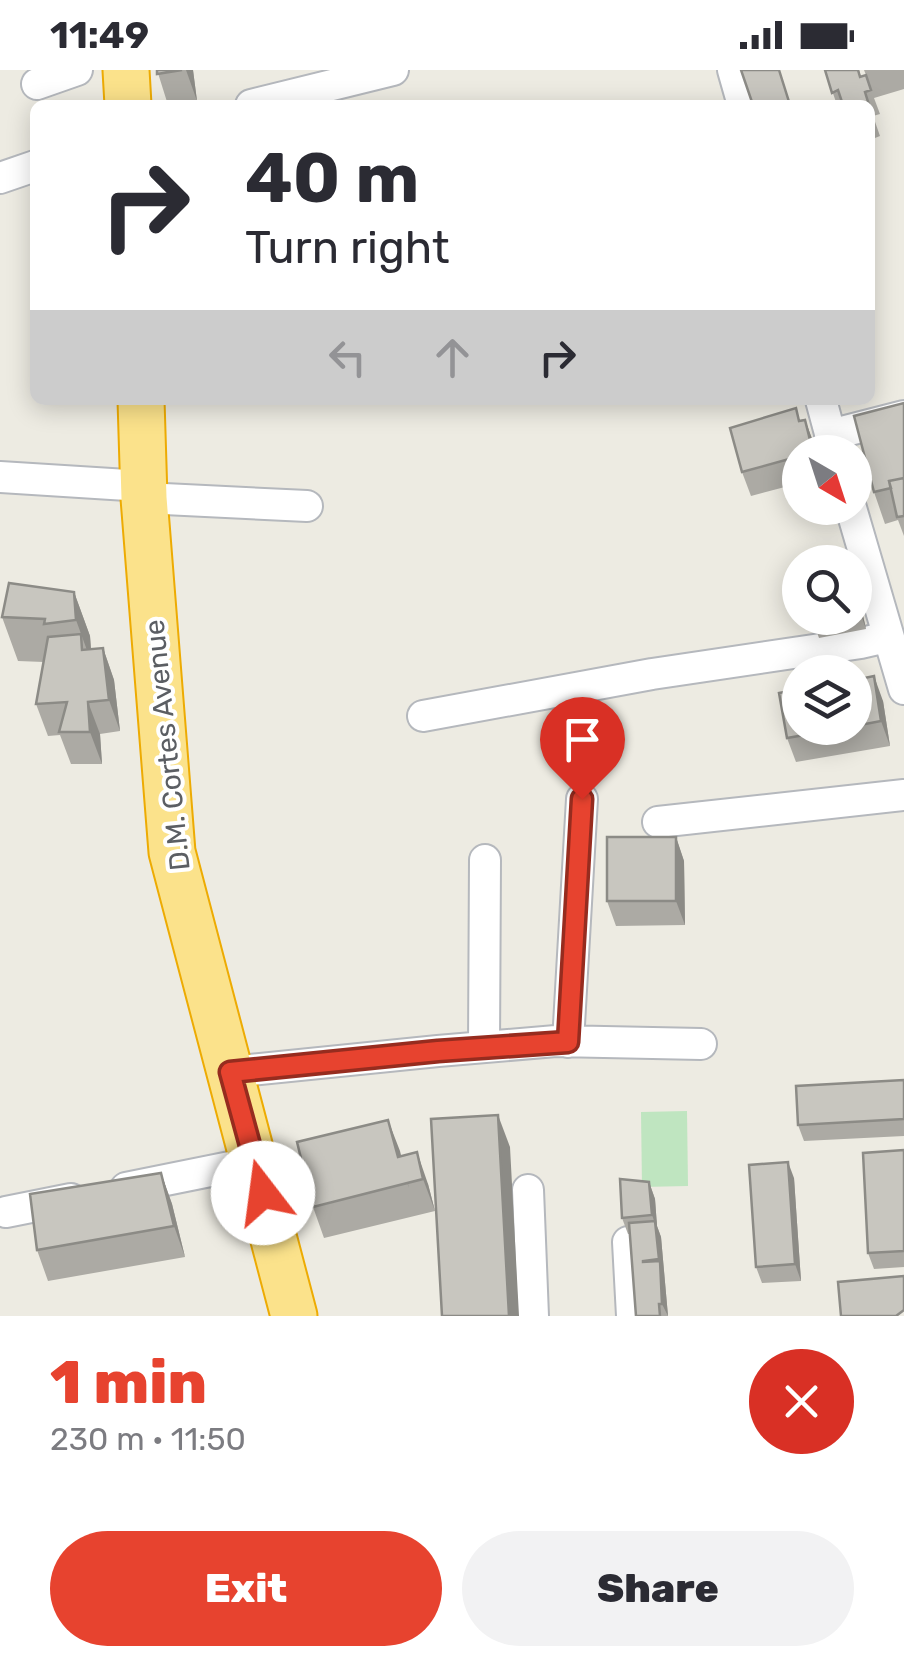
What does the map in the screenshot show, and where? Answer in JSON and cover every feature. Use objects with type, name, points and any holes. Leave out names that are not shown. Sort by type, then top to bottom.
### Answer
[{"type":"highway","points":[[126,70],[128,100]]},
{"type":"highway","name":"D.M. Cortes Avenue","points":[[141,405],[143,492],[171,844],[294,1316]]},
{"type":"street","points":[[37,84],[77,70]]},
{"type":"street","points":[[271,100],[393,70]]},
{"type":"street","points":[[733,70],[742,100]]},
{"type":"street","points":[[0,178],[30,168]]},
{"type":"street","points":[[822,405],[830,435]]},
{"type":"street","points":[[855,435],[904,416]]},
{"type":"street","points":[[0,477],[307,506]]},
{"type":"street","points":[[855,525],[904,690]]},
{"type":"street","points":[[423,716],[887,637]]},
{"type":"street","points":[[658,822],[904,795]]},
{"type":"street","points":[[568,1042],[582,799]]},
{"type":"street","points":[[484,1047],[486,860]]},
{"type":"street","points":[[230,1072],[568,1042],[701,1044]]},
{"type":"street","points":[[6,1212],[255,1162]]},
{"type":"street","points":[[528,1190],[534,1316]]},
{"type":"street","points":[[628,1242],[632,1316]]},
{"type":"green space","points":[[687,1111],[688,1186],[642,1187],[641,1112]]},
{"type":"building","points":[[741,70],[779,70],[788,100],[751,100]]},
{"type":"building","points":[[825,70],[858,70],[860,77],[866,75],[871,90],[865,92],[867,100],[841,100],[838,90],[832,93]]},
{"type":"building","points":[[904,403],[904,478],[889,481],[891,488],[874,492],[872,435],[859,435],[854,416]]},
{"type":"building","points":[[796,408],[799,421],[805,420],[809,435],[782,435],[782,461],[742,472],[730,428]]},
{"type":"building","points":[[904,478],[904,516],[897,517],[889,481]]},
{"type":"building","points":[[9,583],[74,592],[76,620],[44,624],[45,619],[2,617]]},
{"type":"building","points":[[81,634],[82,650],[103,648],[109,700],[88,702],[90,732],[59,732],[67,702],[36,704],[48,637]]},
{"type":"building","points":[[872,676],[881,721],[872,723]]},
{"type":"building","points":[[607,837],[676,837],[676,901],[607,901]]},
{"type":"building","points":[[904,1080],[904,1119],[798,1125],[796,1086]]},
{"type":"building","points":[[498,1115],[509,1316],[442,1316],[431,1119]]},
{"type":"building","points":[[388,1120],[398,1157],[417,1152],[423,1179],[313,1207],[297,1142]]},
{"type":"building","points":[[904,1150],[904,1251],[868,1253],[863,1153]]},
{"type":"building","points":[[788,1162],[795,1264],[756,1267],[749,1165]]},
{"type":"building","points":[[161,1173],[174,1226],[37,1250],[30,1194]]},
{"type":"building","points":[[620,1179],[649,1182],[652,1215],[622,1218]]},
{"type":"building","points":[[655,1221],[659,1259],[643,1262],[660,1261],[660,1316],[636,1316],[629,1223]]},
{"type":"building","points":[[904,1276],[904,1310],[896,1316],[841,1316],[838,1282]]},
{"type":"route","points":[[263,1193],[230,1072],[568,1042],[582,799]]}]
